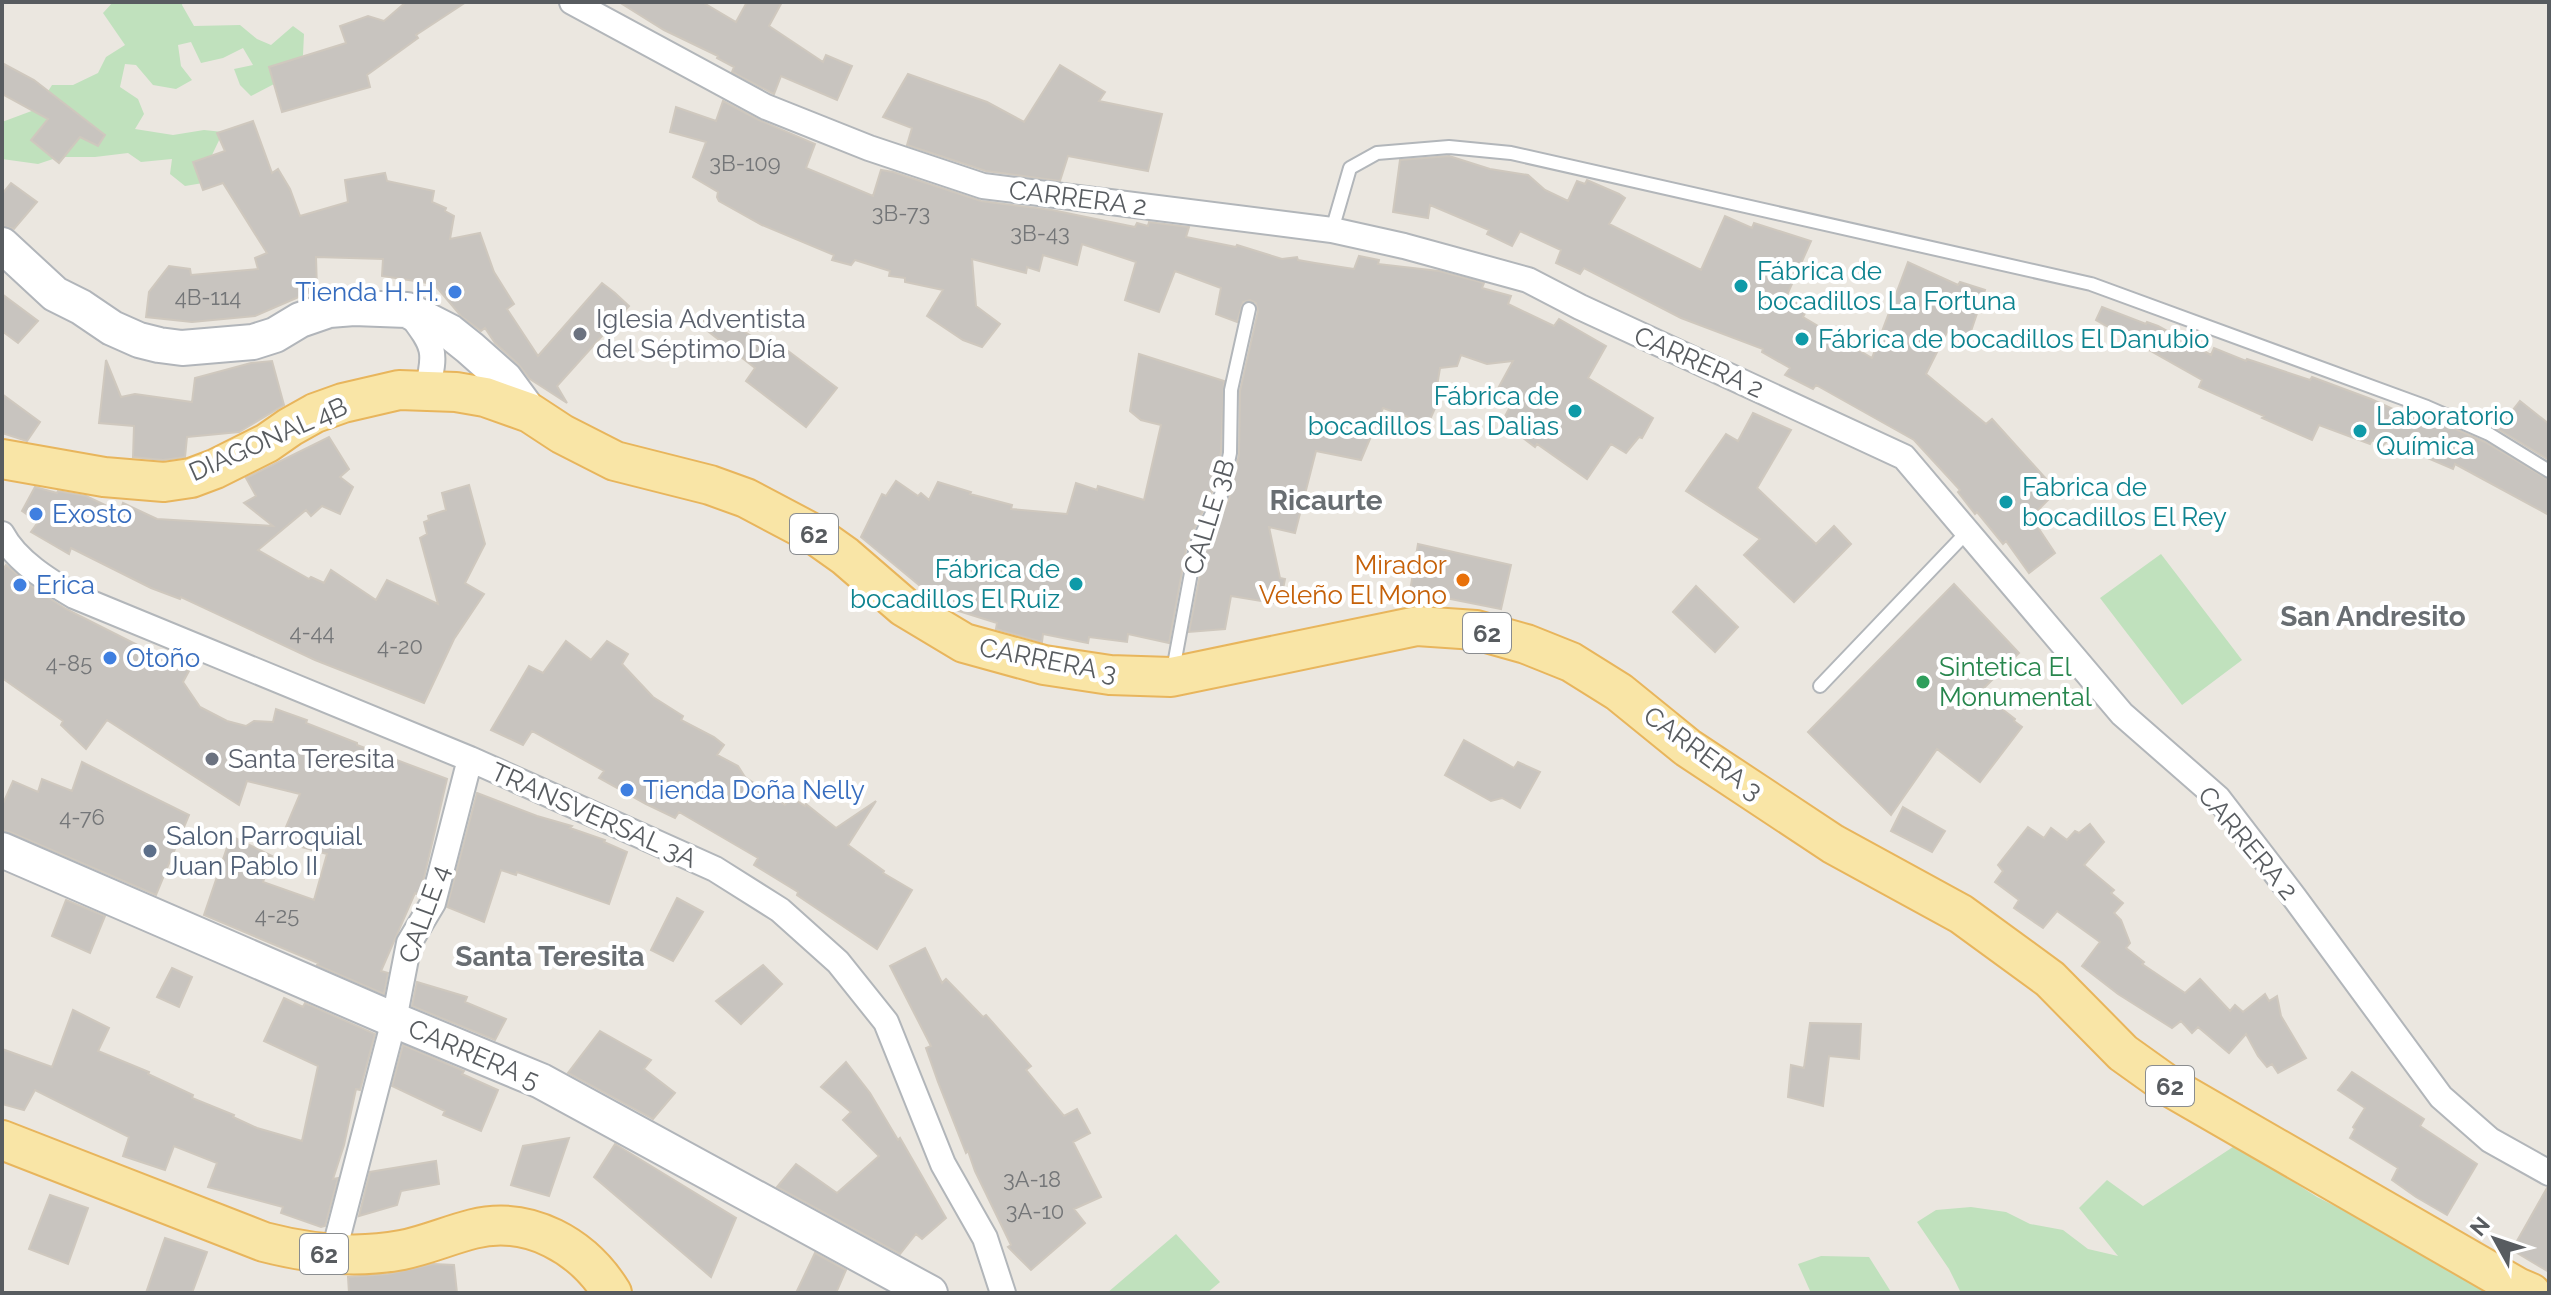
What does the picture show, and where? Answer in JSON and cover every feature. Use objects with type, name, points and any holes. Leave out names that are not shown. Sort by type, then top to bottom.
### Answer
[{"type":"main road","name":"DIAGONAL 4B","points":[[2,459],[104,477],[164,482],[191,478],[242,457],[290,427],[343,403],[384,393],[427,389],[485,397],[530,413]]},
{"type":"main road","name":"CARRERA 3","points":[[530,413],[588,449],[615,461],[710,485],[781,515],[845,556],[904,607],[964,643],[1001,655],[1084,672],[1144,678],[1171,677],[1417,626],[1476,630],[1526,644],[1571,662],[1619,692],[1688,748],[1833,844],[1961,914],[2050,979],[2123,1053],[2172,1088],[2531,1293]]},
{"type":"main road","name":"62","points":[[2,1140],[264,1242],[291,1249],[333,1255],[403,1250],[476,1229],[517,1227],[547,1235],[574,1249],[590,1263],[612,1293]]},
{"type":"street","name":"CARRERA 2","points":[[572,2],[766,107],[869,148],[983,186],[1332,230],[1528,280],[1634,333],[1904,457],[2122,714],[2218,798],[2441,1097],[2490,1140],[2549,1173]]},
{"type":"street","name":"CARRERA 3","points":[[2,245],[55,294],[112,328],[159,345],[182,348],[253,342],[329,310],[407,310],[450,332],[488,363],[505,379],[530,413]]},
{"type":"street","points":[[407,310],[428,338],[434,362],[427,389]]},
{"type":"street","name":"TRANSVERSAL 3A","points":[[3,538],[49,580],[101,609],[470,759],[715,869],[780,910],[838,962],[886,1022],[943,1164],[985,1238],[1003,1293]]},
{"type":"street","name":"CALLE 4","points":[[333,1255],[394,1020],[409,943],[433,903],[470,759]]},
{"type":"street","name":"CARRERA 5","points":[[2,850],[541,1081],[930,1293]]},
{"type":"lane","points":[[1332,230],[1350,168],[1377,153],[1449,147],[1511,153],[2091,284],[2427,407],[2489,434],[2549,471]]},
{"type":"lane","name":"CALLE 3B","points":[[1171,677],[1196,546],[1221,495],[1230,453],[1231,390],[1249,309]]},
{"type":"lane","points":[[1820,686],[1967,532]]},
{"type":"green space","points":[[113,2],[183,2],[194,26],[240,25],[257,39],[271,45],[293,26],[304,34],[303,55],[297,72],[251,96],[240,85],[234,69],[253,65],[243,48],[223,58],[201,63],[191,42],[178,45],[181,66],[192,80],[176,89],[153,85],[136,65],[125,64],[120,87],[138,99],[144,114],[135,129],[173,135],[204,130],[223,132],[203,183],[185,186],[170,174],[172,159],[141,162],[128,153],[59,157],[38,164],[2,159],[2,122],[37,109],[52,85],[73,85],[98,73],[106,57],[125,45],[103,13]]},
{"type":"green space","points":[[2161,554],[2242,660],[2182,705],[2100,598]]},
{"type":"green space","points":[[2236,1145],[2317,1197],[2373,1225],[2488,1293],[1961,1293],[1949,1269],[1917,1222],[1936,1210],[1971,1207],[2006,1212],[2030,1224],[2063,1230],[2088,1249],[2118,1256],[2079,1208],[2107,1180],[2143,1206]]},
{"type":"green space","points":[[1176,1234],[1220,1282],[1207,1293],[1107,1293]]},
{"type":"green space","points":[[1821,1256],[1869,1257],[1891,1292],[1895,1293],[1811,1293],[1798,1264]]},
{"type":"building","points":[[406,2],[466,2],[416,35],[418,38],[367,75],[370,87],[282,112],[269,67],[346,43],[340,26],[368,16],[384,21]]},
{"type":"building","points":[[619,2],[702,2],[736,22],[747,2],[782,2],[769,26],[823,62],[826,55],[852,66],[837,100],[781,76],[774,94],[732,72],[734,67],[718,56],[664,30]]},
{"type":"building","points":[[2,63],[34,80],[105,135],[98,146],[80,137],[59,163],[31,140],[48,119],[2,94]]},
{"type":"building","points":[[1060,65],[1105,92],[1099,101],[1162,114],[1148,171],[1068,156],[1060,181],[986,171],[907,145],[912,128],[883,117],[908,74],[987,102],[1024,122]]},
{"type":"building","points":[[723,101],[815,144],[806,168],[873,196],[881,170],[981,201],[1052,210],[1135,227],[1137,223],[1148,226],[1149,222],[1189,227],[1186,237],[1237,245],[1282,259],[1297,257],[1298,260],[1354,269],[1359,256],[1379,260],[1378,264],[1439,271],[1484,283],[1482,288],[1511,296],[1508,304],[1554,326],[1559,319],[1606,346],[1588,378],[1653,418],[1642,438],[1639,437],[1626,453],[1611,444],[1587,479],[1502,422],[1511,405],[1495,394],[1513,361],[1487,364],[1461,355],[1457,366],[1440,368],[1436,406],[1428,424],[1383,408],[1361,460],[1316,451],[1295,533],[1269,527],[1280,578],[1285,579],[1280,604],[1231,596],[1225,629],[1189,632],[1205,549],[1229,499],[1239,455],[1240,391],[1258,311],[1256,303],[1250,300],[1243,302],[1237,322],[1216,314],[1221,288],[1175,271],[1159,312],[1125,300],[1136,262],[1082,244],[1077,265],[1043,255],[1039,271],[1027,267],[1026,273],[972,259],[976,306],[1000,324],[982,347],[963,340],[927,316],[943,290],[905,282],[905,278],[889,276],[890,271],[855,260],[851,265],[832,260],[834,255],[762,225],[719,201],[718,192],[693,177],[706,142],[670,132],[676,107],[716,121]]},
{"type":"building","points":[[253,121],[272,173],[278,169],[300,216],[348,202],[345,180],[385,173],[387,181],[434,191],[432,202],[446,208],[445,211],[454,216],[450,239],[480,233],[494,272],[514,304],[507,309],[538,356],[602,283],[615,293],[629,306],[557,386],[567,403],[530,379],[495,343],[485,328],[481,331],[461,316],[434,284],[382,276],[383,259],[316,257],[317,289],[255,316],[192,322],[146,317],[149,292],[169,266],[190,269],[191,275],[258,269],[255,258],[267,253],[223,183],[203,190],[193,162],[225,151],[217,133]]},
{"type":"building","points":[[1449,156],[1490,169],[1528,175],[1545,190],[1568,201],[1577,181],[1585,184],[1587,180],[1619,194],[1625,198],[1609,224],[1701,270],[1725,216],[1752,228],[1754,223],[1811,241],[1787,295],[1809,306],[1803,317],[1872,358],[1908,262],[1958,285],[1960,282],[1985,290],[1969,337],[1948,330],[1926,374],[1986,424],[1992,419],[2057,491],[2031,517],[2055,553],[2029,573],[2006,541],[2003,544],[1977,512],[1975,514],[1958,492],[1960,490],[1914,440],[1816,385],[1813,389],[1785,375],[1790,368],[1762,352],[1763,349],[1681,318],[1584,268],[1580,274],[1556,263],[1561,250],[1520,231],[1512,246],[1487,234],[1489,230],[1430,205],[1428,218],[1393,212],[1400,160]]},
{"type":"building","points":[[11,183],[37,202],[14,229],[2,226],[2,194]]},
{"type":"building","points":[[2,294],[38,321],[18,343],[2,331]]},
{"type":"building","points":[[2102,307],[2158,326],[2211,355],[2214,348],[2310,380],[2312,377],[2408,416],[2411,411],[2424,415],[2485,442],[2549,480],[2549,515],[2455,464],[2453,469],[2388,441],[2383,445],[2372,440],[2370,444],[2319,425],[2312,440],[2262,418],[2264,416],[2199,387],[2202,380],[2096,320]]},
{"type":"building","points":[[711,309],[769,348],[775,341],[837,388],[806,427],[746,381],[755,368],[700,325]]},
{"type":"building","points":[[1139,354],[1224,381],[1221,452],[1212,492],[1187,544],[1169,643],[1128,634],[1127,642],[1089,637],[1088,643],[1043,634],[1042,642],[996,629],[997,623],[946,607],[930,597],[861,537],[882,494],[886,496],[896,481],[929,500],[938,482],[1012,505],[1011,509],[1067,514],[1076,483],[1097,490],[1098,486],[1144,500],[1161,425],[1141,420],[1130,411]]},
{"type":"building","points":[[106,360],[121,397],[135,394],[192,402],[195,378],[251,363],[272,361],[284,405],[239,432],[187,437],[185,457],[163,460],[133,457],[134,426],[99,423]]},
{"type":"building","points":[[2,394],[40,422],[27,441],[2,433]]},
{"type":"building","points":[[2520,401],[2549,424],[2549,460],[2498,429]]},
{"type":"building","points":[[1753,413],[1791,430],[1757,488],[1816,544],[1834,526],[1851,544],[1794,602],[1744,555],[1760,539],[1686,491],[1726,434],[1738,441]]},
{"type":"building","points":[[329,437],[349,469],[340,477],[353,487],[340,514],[322,506],[311,516],[306,510],[258,550],[309,579],[311,577],[324,583],[331,570],[376,600],[387,580],[438,604],[420,538],[427,534],[424,522],[429,520],[428,516],[446,510],[442,493],[469,485],[485,544],[465,583],[484,594],[454,639],[424,703],[315,660],[181,597],[151,588],[71,548],[69,554],[31,532],[38,522],[22,511],[35,487],[86,496],[120,512],[123,503],[157,519],[273,526],[244,503],[256,496],[246,478]]},
{"type":"building","points":[[1418,544],[1511,565],[1501,609],[1410,591]]},
{"type":"building","points":[[6,565],[66,609],[189,671],[183,682],[200,707],[227,721],[246,726],[254,721],[273,722],[276,709],[307,720],[306,723],[357,745],[447,779],[420,895],[415,893],[381,971],[388,973],[384,994],[204,915],[231,836],[272,856],[263,882],[314,900],[327,854],[280,841],[300,794],[247,781],[239,805],[107,720],[86,749],[61,725],[63,721],[2,678],[2,571]]},
{"type":"building","name":"Sintetica El Monumental","points":[[1954,584],[2019,653],[1980,692],[2022,727],[1980,782],[1937,749],[1891,815],[1808,732]]},
{"type":"building","points":[[1696,586],[1738,627],[1715,652],[1673,612]]},
{"type":"building","points":[[566,641],[591,660],[607,641],[628,654],[622,664],[653,697],[683,716],[681,720],[724,745],[717,755],[738,766],[745,777],[785,805],[791,797],[806,804],[836,828],[876,801],[848,845],[883,873],[912,890],[877,949],[797,895],[798,892],[754,865],[758,858],[679,812],[675,818],[646,804],[599,778],[604,771],[532,731],[523,745],[491,730],[529,666],[543,673]]},
{"type":"building","points":[[1464,740],[1514,768],[1518,762],[1540,772],[1520,808],[1502,798],[1491,801],[1445,775]]},
{"type":"building","points":[[82,762],[189,815],[156,895],[2,830],[2,806],[13,781],[38,792],[42,779],[72,791]]},
{"type":"building","points":[[477,793],[572,826],[570,828],[605,840],[627,852],[609,904],[517,872],[516,875],[501,870],[484,922],[447,907]]},
{"type":"building","points":[[1903,807],[1945,831],[1932,852],[1891,831]]},
{"type":"building","points":[[2090,824],[2104,842],[2084,865],[2114,890],[2111,893],[2123,903],[2114,913],[2121,920],[2130,943],[2126,948],[2144,962],[2142,964],[2185,993],[2200,979],[2230,1011],[2235,1005],[2243,1012],[2265,994],[2269,1001],[2277,996],[2281,1016],[2306,1058],[2278,1073],[2272,1064],[2267,1067],[2246,1034],[2229,1053],[2198,1027],[2192,1033],[2181,1021],[2172,1028],[2118,994],[2082,966],[2100,942],[2057,911],[2043,928],[2014,908],[2019,900],[1995,882],[2003,871],[1998,865],[2028,827],[2044,838],[2051,828],[2067,840],[2075,831],[2079,833]]},
{"type":"building","points":[[677,898],[703,912],[673,961],[651,950]]},
{"type":"building","points":[[66,900],[105,916],[90,953],[52,936]]},
{"type":"building","points":[[925,948],[942,983],[946,979],[983,1017],[986,1015],[1031,1066],[1026,1070],[1064,1116],[1077,1109],[1090,1133],[1073,1142],[1101,1197],[1074,1209],[1085,1223],[1031,1270],[1008,1247],[1011,1245],[968,1151],[966,1153],[938,1082],[926,1048],[931,1046],[890,966]]},
{"type":"building","points":[[763,965],[782,984],[741,1024],[716,1001]]},
{"type":"building","points":[[172,968],[192,977],[179,1007],[157,997]]},
{"type":"building","points":[[417,982],[467,997],[465,1002],[506,1019],[495,1040],[412,1006]]},
{"type":"building","points":[[284,998],[303,1007],[305,1003],[375,1034],[360,1090],[356,1089],[333,1179],[338,1178],[325,1226],[281,1213],[283,1207],[208,1187],[217,1163],[174,1146],[165,1170],[123,1156],[129,1137],[35,1090],[24,1110],[2,1104],[2,1049],[52,1067],[73,1010],[109,1028],[98,1051],[149,1072],[193,1095],[192,1098],[257,1128],[302,1141],[318,1066],[264,1041]]},
{"type":"building","points":[[1810,1023],[1861,1024],[1859,1059],[1829,1056],[1823,1106],[1788,1097],[1791,1065],[1804,1068]]},
{"type":"building","points":[[600,1031],[651,1060],[644,1069],[675,1093],[653,1119],[568,1073]]},
{"type":"building","points":[[403,1045],[464,1071],[462,1074],[498,1090],[481,1131],[443,1115],[445,1111],[392,1086]]},
{"type":"building","points":[[846,1062],[870,1093],[898,1140],[900,1138],[946,1218],[922,1239],[916,1234],[900,1254],[777,1187],[796,1164],[837,1193],[879,1156],[843,1120],[851,1112],[821,1087]]},
{"type":"building","points":[[2352,1072],[2424,1119],[2420,1126],[2477,1164],[2447,1215],[2392,1180],[2398,1168],[2350,1138],[2365,1108],[2338,1090]]},
{"type":"building","points":[[569,1138],[549,1196],[511,1185],[523,1146]]},
{"type":"building","points":[[615,1144],[736,1218],[711,1277],[594,1177]]},
{"type":"building","points":[[436,1161],[439,1184],[401,1191],[397,1205],[359,1216],[370,1172]]},
{"type":"building","points":[[2549,1188],[2549,1272],[2512,1250]]},
{"type":"building","points":[[50,1195],[88,1208],[68,1264],[29,1249]]},
{"type":"building","points":[[165,1238],[207,1252],[192,1293],[146,1293]]},
{"type":"building","points":[[815,1253],[846,1270],[836,1293],[796,1293]]},
{"type":"building","points":[[433,1264],[454,1265],[457,1293],[349,1293],[348,1277],[388,1274]]},
{"type":"place","name":"Fábrica de bocadillos La Fortuna","points":[[1741,286]]},
{"type":"place","name":"Tienda H. H.","points":[[455,292]]},
{"type":"place","name":"Iglesia Adventista del Séptimo Día","points":[[580,334]]},
{"type":"place","name":"Fábrica de bocadillos El Danubio","points":[[1802,339]]},
{"type":"place","name":"Fábrica de bocadillos Las Dalias","points":[[1575,411]]},
{"type":"place","name":"Laboratorio Química","points":[[2360,431]]},
{"type":"place","name":"Fabrica de bocadillos El Rey","points":[[2006,502]]},
{"type":"place","name":"Exosto","points":[[36,514]]},
{"type":"place","name":"Mirador Veleño El Mono","points":[[1463,580]]},
{"type":"place","name":"Fábrica de bocadillos El Ruiz","points":[[1076,584]]},
{"type":"place","name":"Erica","points":[[20,585]]},
{"type":"place","name":"Otoño","points":[[110,658]]},
{"type":"place","name":"Sintetica El Monumental","points":[[1923,682]]},
{"type":"place","name":"Santa Teresita","points":[[212,759]]},
{"type":"place","name":"Tienda Doña Nelly","points":[[627,790]]},
{"type":"place","name":"Salon Parroquial Juan Pablo II","points":[[150,851]]},
{"type":"district","name":"Ricaurte","points":[[1326,500]]},
{"type":"district","name":"San Andresito","points":[[2373,616]]},
{"type":"district","name":"Santa Teresita","points":[[550,956]]}]
